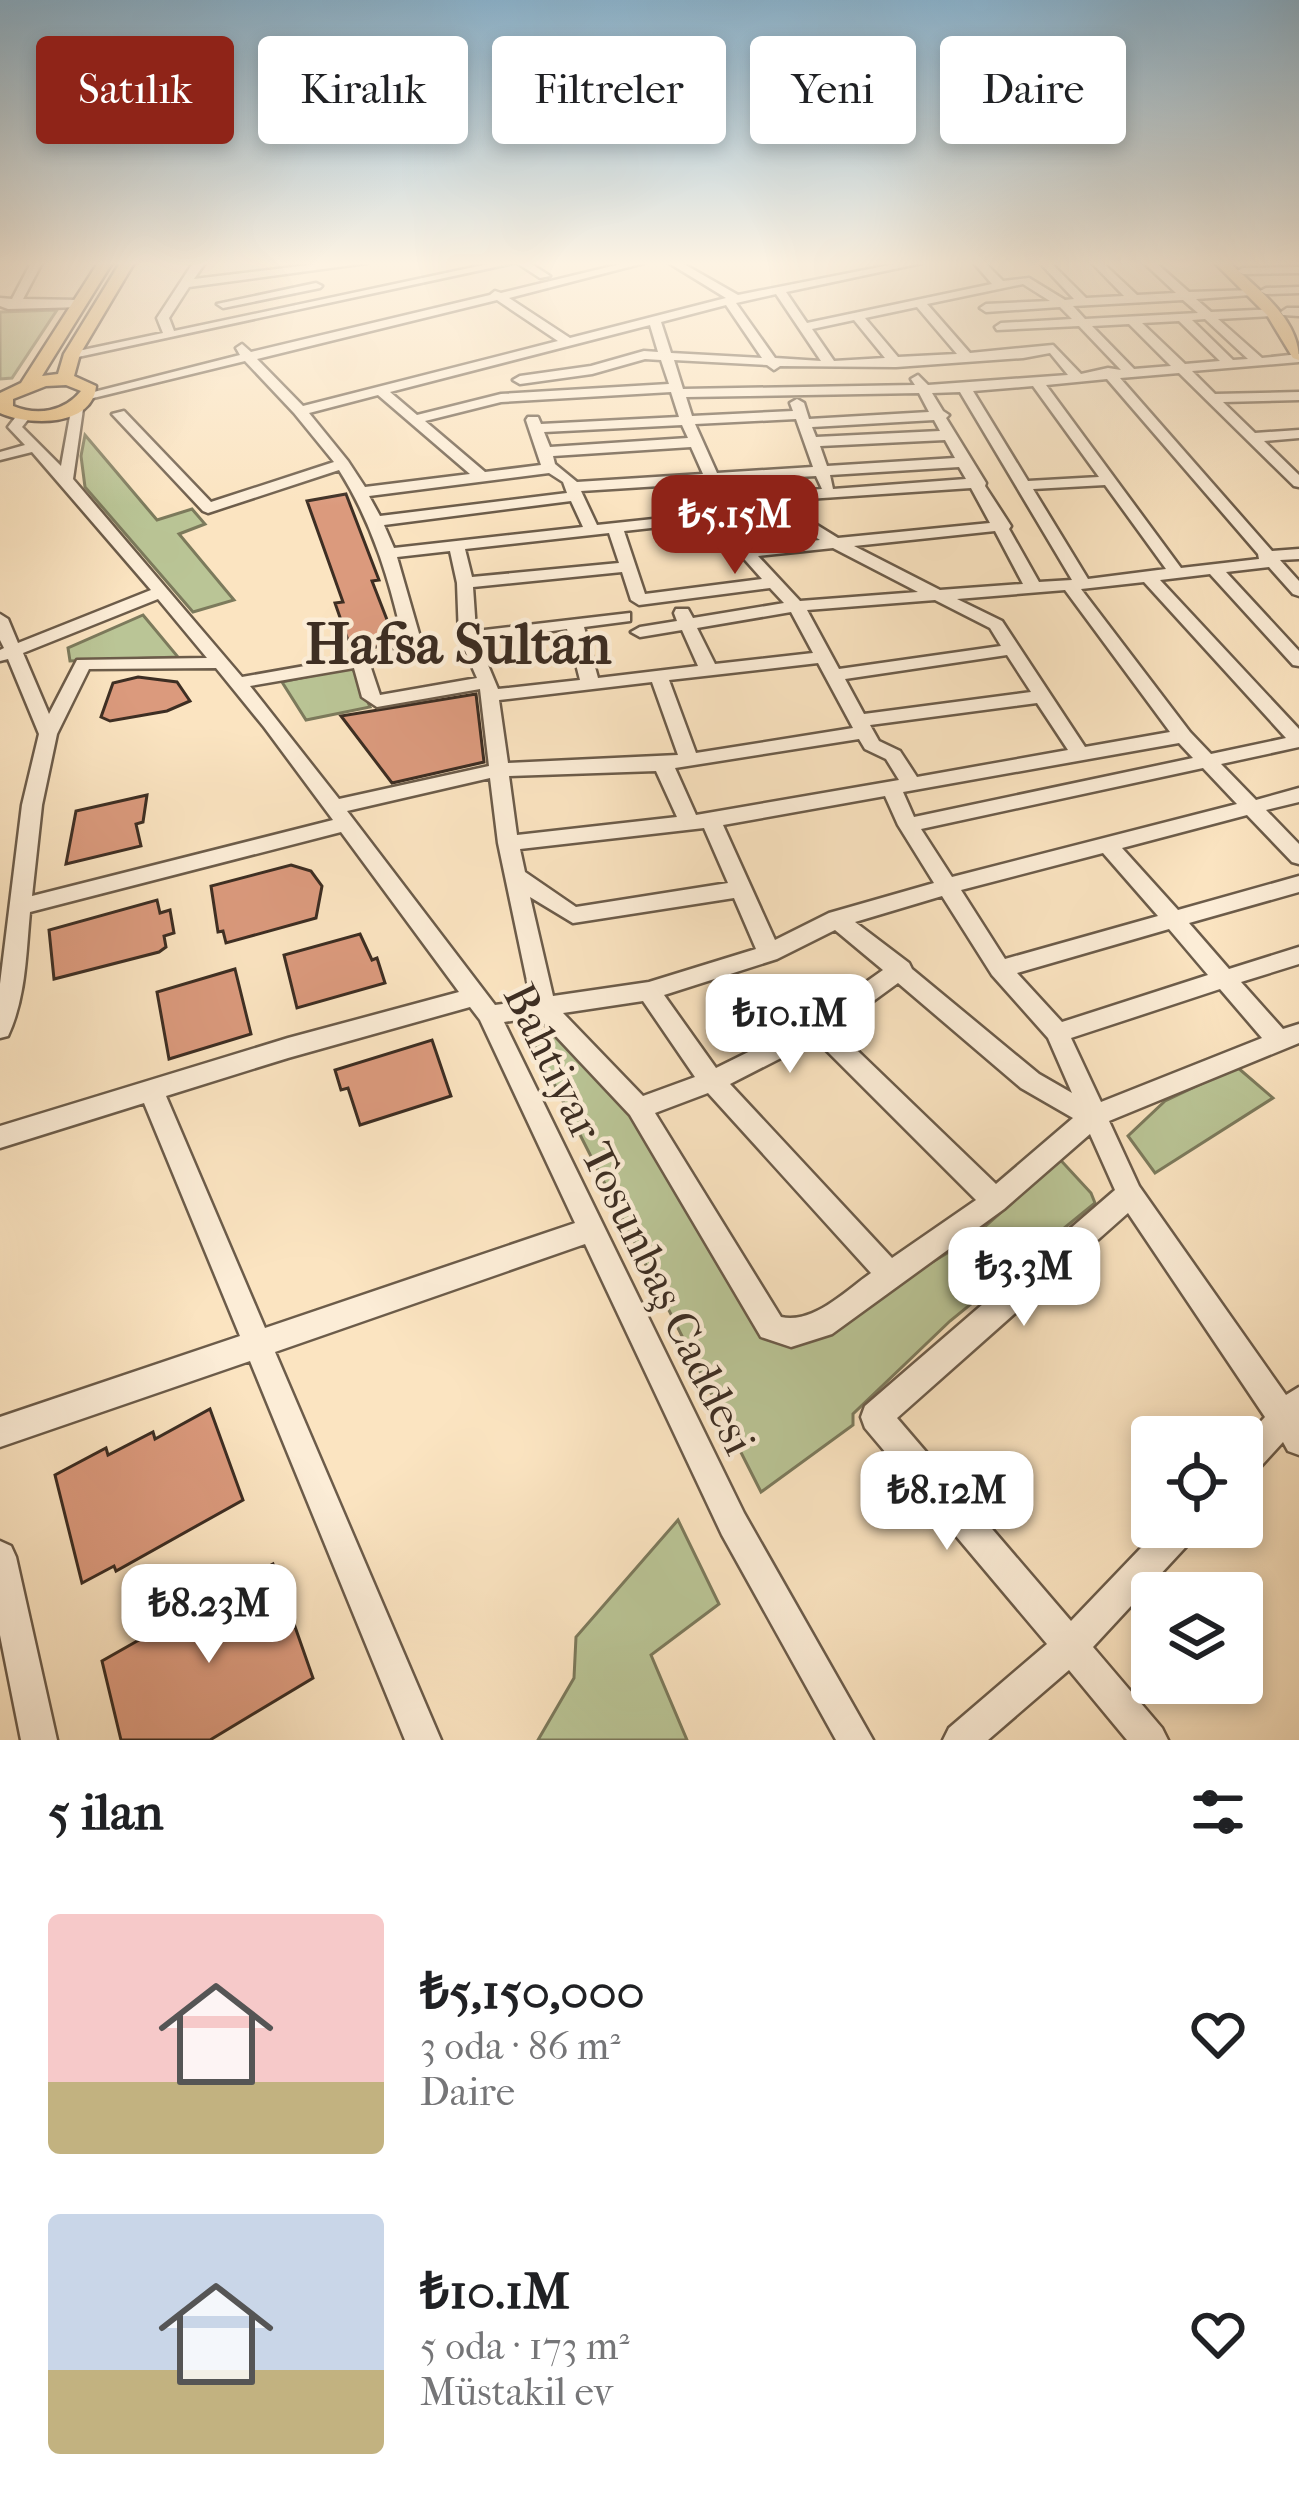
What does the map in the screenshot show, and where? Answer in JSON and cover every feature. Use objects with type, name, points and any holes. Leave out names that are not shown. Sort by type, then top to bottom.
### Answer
[{"type":"main road","points":[[8,409],[54,344]]},
{"type":"main road","points":[[78,344],[72,354],[79,391]]},
{"type":"main road","points":[[29,384],[79,391]]},
{"type":"main road","points":[[8,409],[57,414],[79,391]]},
{"type":"street","points":[[82,355],[130,344]]},
{"type":"street","points":[[66,479],[79,391],[273,344]]},
{"type":"street","points":[[300,411],[569,344]]},
{"type":"street","points":[[661,344],[687,421],[720,476],[727,508],[746,552],[796,606],[872,745],[893,755],[908,825],[1000,970],[1057,1033],[1130,1194],[1294,1420],[1263,1446]]},
{"type":"street","points":[[760,344],[793,391],[829,494]]},
{"type":"street","points":[[816,344],[830,365]]},
{"type":"street","points":[[884,344],[942,415],[1034,588]]},
{"type":"street","points":[[955,344],[967,358]]},
{"type":"street","points":[[1015,344],[1107,481],[1177,573]]},
{"type":"street","points":[[1103,344],[1129,371]]},
{"type":"street","points":[[1156,344],[1299,483]]},
{"type":"street","points":[[1209,344],[1230,364]]},
{"type":"street","points":[[1239,344],[1258,361]]},
{"type":"street","points":[[416,419],[664,354],[830,365],[1053,349],[1076,376]]},
{"type":"street","points":[[0,1029],[10,996],[32,805],[48,734],[83,664],[230,673],[410,651],[379,521],[363,492],[300,411],[244,351]]},
{"type":"street","points":[[523,388],[964,388],[1299,356]]},
{"type":"street","points":[[507,359],[523,388],[544,452],[552,468],[575,491],[591,528]]},
{"type":"street","points":[[1108,372],[1299,591]]},
{"type":"street","points":[[964,388],[1027,485],[1076,585],[1183,736],[1299,857]]},
{"type":"street","points":[[381,391],[482,477]]},
{"type":"street","points":[[1212,398],[1299,397]]},
{"type":"street","points":[[0,456],[32,448],[8,409]]},
{"type":"street","points":[[119,414],[208,508],[343,464]]},
{"type":"street","points":[[536,428],[942,415]]},
{"type":"street","points":[[810,442],[952,434]]},
{"type":"street","points":[[1253,437],[1299,434]]},
{"type":"street","points":[[544,452],[696,442]]},
{"type":"street","name":"Bahtiyar Tosunbaş Caddesi","points":[[32,448],[66,479],[230,673],[483,1006],[733,1524],[855,1740]]},
{"type":"street","points":[[379,521],[575,491],[720,476],[824,474],[966,462]]},
{"type":"street","points":[[363,492],[552,468]]},
{"type":"street","points":[[720,476],[996,626],[1079,753]]},
{"type":"street","points":[[1027,485],[1107,481]]},
{"type":"street","points":[[388,553],[614,526],[727,508],[759,498],[979,483]]},
{"type":"street","points":[[614,526],[638,600],[775,581]]},
{"type":"street","points":[[746,552],[1003,526]]},
{"type":"street","points":[[456,544],[465,583],[468,637],[488,689],[508,843],[544,1008],[639,1108],[771,1327],[784,1334],[799,1334],[892,1276],[995,1201],[1092,1117],[1289,1037],[1173,922],[1108,844]]},
{"type":"street","points":[[640,632],[796,606],[1076,585],[1299,554]]},
{"type":"street","points":[[465,583],[628,567]]},
{"type":"street","points":[[1214,569],[1299,661]]},
{"type":"street","points":[[908,825],[1299,741],[1148,577]]},
{"type":"street","points":[[8,653],[161,592]]},
{"type":"street","points":[[674,596],[710,672]]},
{"type":"street","points":[[468,637],[624,616]]},
{"type":"street","points":[[0,619],[8,653],[48,734]]},
{"type":"street","points":[[574,623],[591,686]]},
{"type":"street","points":[[360,659],[371,697],[377,701],[1013,649]]},
{"type":"street","points":[[659,678],[689,760]]},
{"type":"street","points":[[21,907],[499,770],[663,764],[1045,696]]},
{"type":"street","points":[[508,843],[700,821],[1183,736]]},
{"type":"street","points":[[663,764],[741,889],[769,953]]},
{"type":"street","points":[[0,1137],[288,1048],[483,1006],[544,1008],[649,991],[769,953],[837,919],[945,886],[1299,795]]},
{"type":"street","points":[[515,876],[573,915],[741,889]]},
{"type":"street","points":[[1000,970],[1299,884]]},
{"type":"street","points":[[837,919],[1030,1081],[1092,1117]]},
{"type":"street","points":[[1057,1033],[1299,955]]},
{"type":"street","points":[[639,1108],[713,1081],[819,1028],[901,969]]},
{"type":"street","points":[[649,991],[674,1034],[713,1081],[892,1276]]},
{"type":"street","points":[[819,1028],[995,1201]]},
{"type":"street","points":[[152,1093],[423,1740]]},
{"type":"street","points":[[1130,1194],[876,1417],[1150,1740]]},
{"type":"street","points":[[0,1432],[589,1231]]},
{"type":"street","points":[[961,1740],[1071,1646],[1163,1548]]},
{"type":"street","points":[[0,1557],[39,1740]]},
{"type":"green space","points":[[0,344],[34,344],[12,378],[0,379]]},
{"type":"green space","points":[[85,435],[157,520],[192,509],[205,524],[179,534],[234,600],[193,612],[85,487],[81,456]]},
{"type":"green space","points":[[143,615],[178,657],[70,661],[68,648]]},
{"type":"green space","points":[[352,667],[370,707],[306,720],[282,682]]},
{"type":"green space","points":[[549,1030],[628,1102],[792,1347],[972,1238],[1033,1184],[1055,1154],[1095,1203],[950,1321],[853,1414],[853,1425],[761,1492],[531,1038]]},
{"type":"green space","points":[[1237,1067],[1273,1098],[1155,1173],[1128,1136],[1165,1101]]},
{"type":"green space","points":[[678,1520],[719,1604],[651,1655],[687,1740],[538,1740],[574,1678],[576,1637]]},
{"type":"building","points":[[346,494],[379,580],[372,581],[396,643],[352,652],[335,603],[343,602],[307,501]]},
{"type":"building","points":[[138,677],[177,682],[190,701],[167,711],[110,721],[101,717],[113,683]]},
{"type":"building","points":[[476,694],[484,762],[392,783],[341,716]]},
{"type":"building","points":[[147,795],[143,822],[136,824],[141,846],[66,864],[76,811]]},
{"type":"building","points":[[291,865],[311,871],[322,886],[316,918],[226,943],[223,931],[218,932],[211,886]]},
{"type":"building","points":[[157,900],[160,913],[170,910],[174,933],[164,936],[166,947],[54,979],[49,930]]},
{"type":"building","points":[[360,934],[372,960],[377,958],[385,983],[297,1008],[284,955]]},
{"type":"building","points":[[235,969],[251,1034],[169,1059],[157,992]]},
{"type":"building","points":[[432,1040],[451,1096],[360,1125],[348,1088],[341,1090],[335,1070]]},
{"type":"building","points":[[210,1409],[243,1500],[116,1571],[114,1566],[82,1583],[55,1475],[106,1448],[108,1455],[153,1432],[155,1439]]},
{"type":"building","points":[[273,1564],[313,1678],[210,1740],[121,1740],[102,1661]]},
{"type":"district","name":"Hafsa Sultan","points":[[458,644]]}]
